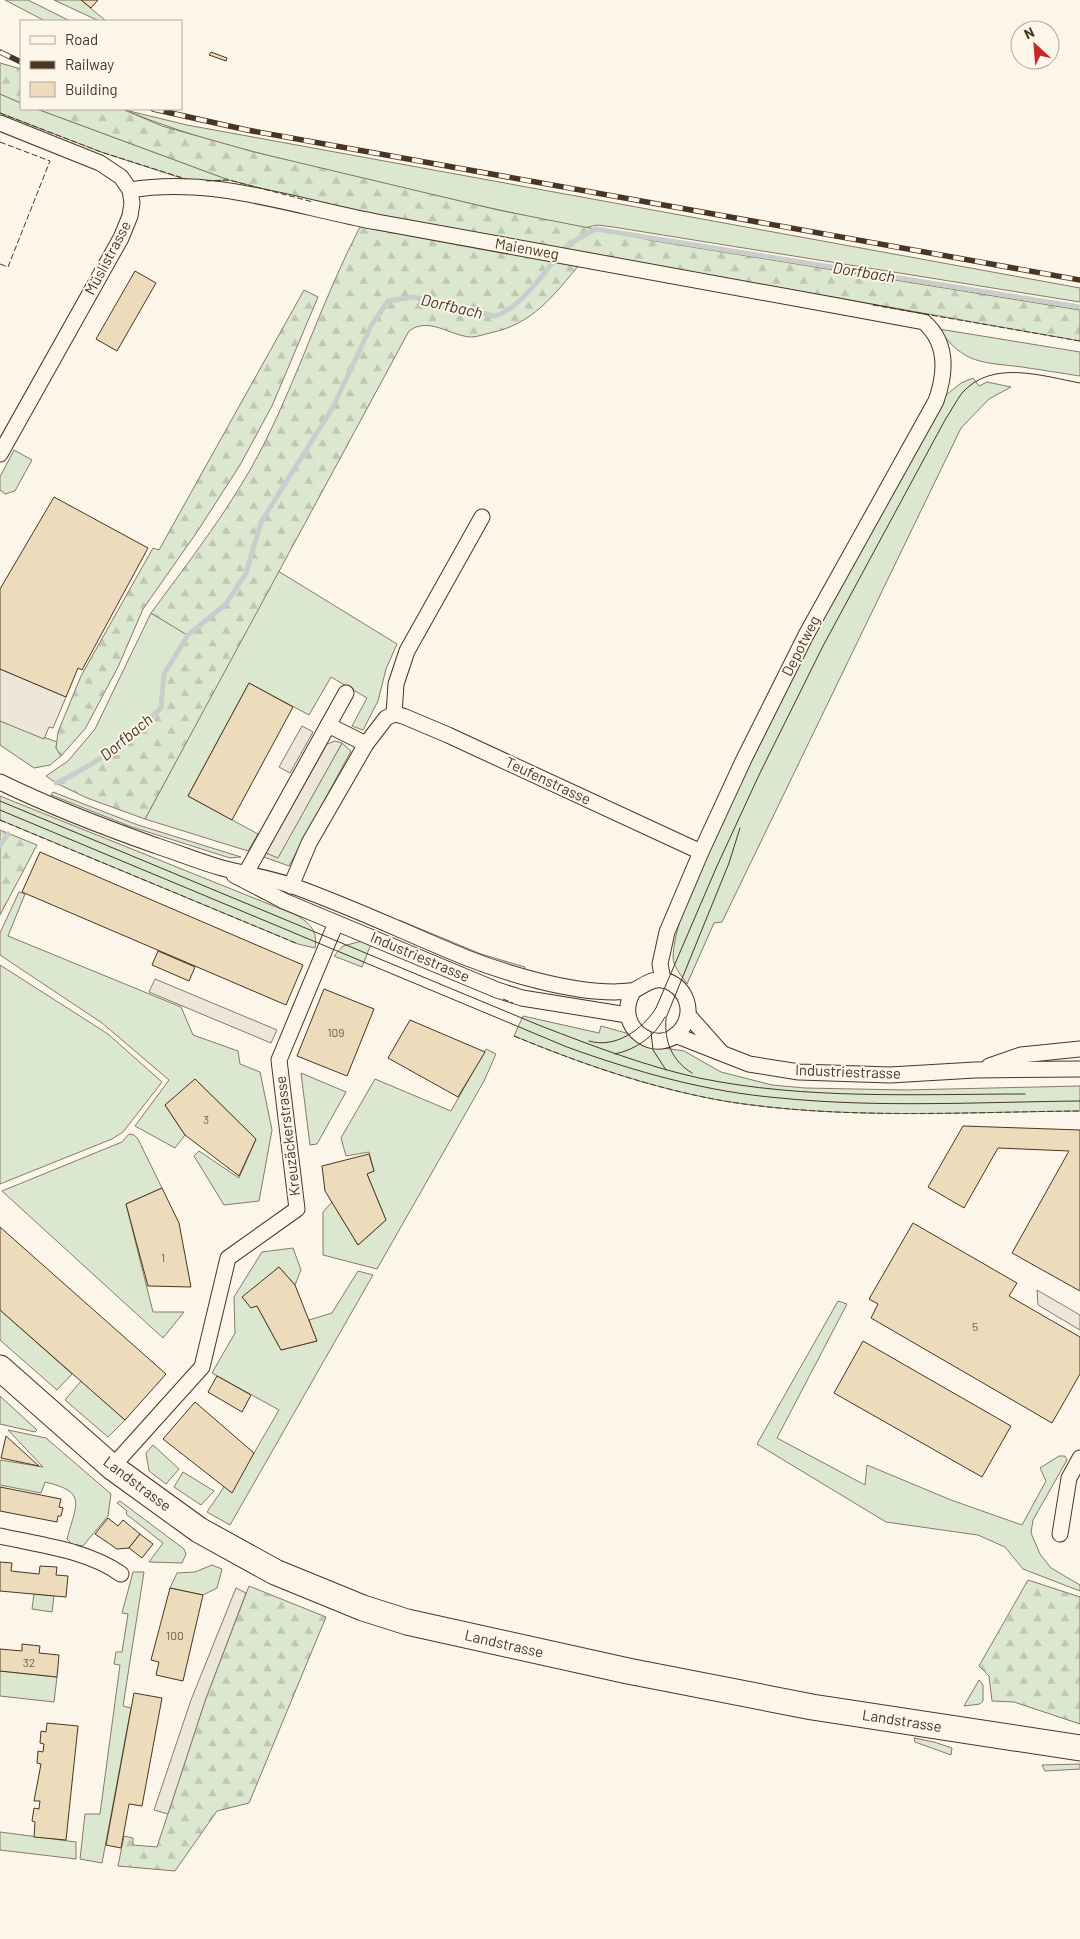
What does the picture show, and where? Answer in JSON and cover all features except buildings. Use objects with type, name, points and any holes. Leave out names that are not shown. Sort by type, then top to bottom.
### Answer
[{"type":"main road","name":"Landstrasse","points":[[0,1368],[112,1467],[199,1530],[242,1555],[310,1588],[407,1622],[628,1672],[812,1707],[1080,1748]]},
{"type":"street","points":[[0,124],[108,167],[122,176],[130,190]]},
{"type":"street","name":"Maienweg","points":[[130,190],[177,185],[229,191],[354,218],[924,322]]},
{"type":"street","name":"Müslistrasse","points":[[0,454],[121,238],[132,210],[130,190]]},
{"type":"street","name":"Depotweg","points":[[662,980],[660,964],[662,947],[701,852],[806,635],[936,401],[943,381],[943,357],[937,336],[924,322]]},
{"type":"street","points":[[291,886],[309,842],[366,744],[381,724],[392,715],[396,684],[407,651],[482,517]]},
{"type":"street","points":[[246,873],[346,692]]},
{"type":"street","name":"Teufenstrasse","points":[[392,715],[403,716],[448,735],[701,852]]},
{"type":"street","points":[[328,725],[366,744]]},
{"type":"street","name":"Industriestrasse","points":[[0,782],[51,807],[222,868],[291,886],[491,968],[575,988],[599,991],[634,990],[642,984],[662,980],[678,987],[687,1002],[688,1014],[722,1054]]},
{"type":"street","name":"Industriestrasse","points":[[222,868],[256,888],[497,990],[522,998],[627,1015]]},
{"type":"street","name":"Kreuzäckerstrasse","points":[[112,1467],[202,1366],[228,1258],[297,1209],[279,1060],[336,923]]},
{"type":"street","points":[[634,990],[630,998],[627,1015],[635,1031],[647,1039],[659,1041],[675,1035],[682,1029],[688,1014]]},
{"type":"street","name":"Industriestrasse","points":[[675,1035],[749,1064],[799,1072],[890,1075],[975,1070],[1080,1069]]},
{"type":"street","name":"Industriestrasse","points":[[975,1070],[1021,1055],[1080,1049]]},
{"type":"street","points":[[1060,1534],[1069,1478],[1080,1458]]},
{"type":"street","points":[[0,1536],[87,1556],[105,1563],[121,1574]]},
{"type":"green space","points":[[5,0],[28,0],[68,20],[43,20]]},
{"type":"green space","points":[[54,0],[81,0],[105,20],[97,20]]},
{"type":"green space","points":[[0,63],[20,69],[20,103],[0,94]]},
{"type":"green space","points":[[0,94],[20,103],[20,110],[40,110],[229,180],[202,181],[184,179],[101,152],[0,113]]},
{"type":"green space","points":[[40,110],[124,110],[162,126],[254,152],[498,210],[655,241],[1080,310],[1080,341],[349,211],[229,180]]},
{"type":"green space","points":[[125,110],[187,125],[1080,288],[1080,302],[613,227],[597,225],[584,228],[458,201],[253,152],[175,129]]},
{"type":"green space","points":[[360,227],[580,264],[541,307],[530,316],[505,329],[471,337],[424,325],[409,331],[145,819],[87,798],[56,783],[71,776],[112,750],[161,708],[164,674],[187,635],[151,613],[210,532],[238,490],[263,446],[288,392],[334,281]]},
{"type":"green space","points":[[304,290],[318,297],[272,406],[240,465],[197,532],[143,609],[118,667],[85,729],[61,756],[56,748],[58,732],[81,676],[153,548],[159,550]]},
{"type":"green space","points":[[939,329],[1080,352],[1080,376],[975,360],[957,349]]},
{"type":"green space","points":[[973,378],[979,386],[987,382],[1011,387],[989,399],[961,428],[722,922],[714,923],[687,984],[673,961],[679,924],[691,890],[746,771],[800,662],[945,396],[961,383]]},
{"type":"green space","points":[[14,450],[32,460],[15,491],[5,494],[0,490],[0,477]]},
{"type":"green space","points":[[278,571],[397,644],[386,669],[378,701],[363,730],[352,726],[367,698],[331,677],[309,715],[249,683],[188,796],[258,834],[248,851],[145,819]]},
{"type":"green space","points":[[151,613],[188,635],[164,674],[161,708],[112,750],[71,776],[56,783],[46,776],[68,761],[95,729]]},
{"type":"green space","points":[[0,721],[57,742],[56,748],[61,756],[50,765],[34,768],[0,745]]},
{"type":"green space","points":[[342,743],[351,751],[289,866],[264,857],[266,853],[278,857]]},
{"type":"green space","points":[[53,792],[138,825],[241,857],[230,858],[129,826],[51,795]]},
{"type":"green space","points":[[0,796],[296,915],[312,928],[316,942],[315,948],[298,944],[0,820]]},
{"type":"green space","points":[[0,830],[37,845],[0,915]]},
{"type":"green space","points":[[19,892],[25,894],[8,936],[181,1007],[193,1035],[238,1051],[240,1064],[260,1072],[272,1130],[259,1201],[224,1205],[194,1156],[199,1151],[239,1178],[256,1139],[196,1080],[165,1105],[185,1135],[175,1148],[135,1126],[169,1080],[102,1023],[0,955],[0,933]]},
{"type":"green space","points":[[399,920],[481,954],[525,967],[524,970],[496,963],[398,923]]},
{"type":"green space","points":[[362,941],[371,944],[362,967],[334,956],[343,946]]},
{"type":"green space","points":[[0,965],[108,1034],[162,1082],[123,1132],[112,1139],[0,1184]]},
{"type":"green space","points":[[523,1016],[599,1033],[601,1026],[626,1033],[644,1045],[684,1051],[721,1072],[772,1085],[805,1088],[905,1090],[1080,1086],[1080,1111],[857,1113],[812,1111],[724,1101],[697,1096],[617,1074],[514,1036]]},
{"type":"green space","points":[[486,1049],[496,1054],[484,1081],[377,1269],[323,1255],[323,1212],[332,1202],[358,1245],[386,1220],[367,1174],[374,1171],[369,1152],[346,1156],[341,1138],[375,1079],[451,1111]]},
{"type":"green space","points":[[301,1073],[346,1092],[317,1144],[310,1145]]},
{"type":"green space","points":[[129,1134],[134,1135],[138,1139],[162,1188],[126,1204],[153,1312],[184,1312],[163,1338],[2,1191],[122,1142]]},
{"type":"green space","points":[[293,1248],[301,1270],[295,1285],[279,1267],[243,1297],[257,1306],[281,1350],[317,1341],[309,1320],[332,1313],[358,1271],[373,1275],[230,1525],[207,1512],[224,1487],[254,1453],[279,1410],[212,1373],[235,1333],[234,1297],[262,1252]]},
{"type":"green space","points":[[838,1301],[847,1304],[777,1438],[865,1485],[867,1465],[951,1500],[1022,1525],[1046,1481],[1040,1468],[1059,1456],[1065,1456],[1067,1460],[1033,1520],[1031,1533],[1040,1554],[1051,1568],[1080,1585],[1080,1591],[1023,1569],[1005,1547],[978,1535],[886,1522],[757,1444]]},
{"type":"green space","points":[[0,1310],[72,1374],[57,1390],[0,1340]]},
{"type":"green space","points":[[81,1381],[125,1420],[108,1437],[65,1400]]},
{"type":"green space","points":[[0,1396],[37,1430],[35,1432],[0,1424]]},
{"type":"green space","points":[[8,1430],[46,1438],[111,1494],[108,1516],[83,1546],[72,1544],[67,1539],[76,1501],[68,1490],[45,1482],[41,1493],[0,1485],[0,1460],[43,1467]]},
{"type":"green space","points":[[153,1445],[179,1469],[166,1484],[149,1471],[146,1453]]},
{"type":"green space","points":[[183,1472],[214,1491],[201,1505],[174,1487]]},
{"type":"green space","points":[[120,1501],[184,1549],[186,1554],[182,1563],[149,1562],[163,1543],[126,1514],[127,1511],[117,1503]]},
{"type":"green space","points":[[212,1565],[222,1569],[217,1588],[203,1595],[170,1588],[177,1573],[195,1572]]},
{"type":"green space","points":[[133,1572],[144,1572],[123,1706],[131,1708],[102,1863],[80,1859],[85,1814],[100,1814],[120,1665],[114,1664],[116,1652],[122,1652],[128,1614],[122,1613]]},
{"type":"green space","points":[[1028,1580],[1080,1597],[1080,1724],[1014,1702],[992,1701],[989,1676],[979,1666]]},
{"type":"green space","points":[[249,1586],[326,1617],[249,1803],[217,1811],[175,1871],[118,1866],[124,1836],[133,1838],[133,1845],[157,1847],[205,1701]]},
{"type":"green space","points":[[34,1594],[54,1596],[52,1612],[32,1609]]},
{"type":"green space","points":[[0,1671],[57,1677],[54,1702],[0,1696]]},
{"type":"green space","points":[[979,1680],[983,1685],[983,1701],[980,1704],[964,1706]]},
{"type":"green space","points":[[914,1738],[952,1748],[951,1755],[915,1742]]},
{"type":"green space","points":[[1080,1764],[1080,1769],[1045,1771],[1042,1765]]},
{"type":"green space","points":[[0,1832],[76,1842],[76,1859],[0,1850]]},
{"type":"shaded area","points":[[0,669],[66,697],[53,728],[49,727],[44,739],[0,721]]},
{"type":"shaded area","points":[[302,726],[313,732],[290,773],[279,767]]},
{"type":"shaded area","points":[[335,741],[342,743],[278,858],[266,853],[327,744]]},
{"type":"shaded area","points":[[155,979],[277,1030],[271,1043],[149,992]]},
{"type":"shaded area","points":[[1037,1290],[1080,1315],[1080,1330],[1038,1305]]},
{"type":"shaded area","points":[[236,1588],[246,1593],[205,1701],[168,1814],[154,1810],[191,1700]]},
{"type":"waterway","name":"Dorfbach","points":[[56,783],[85,768],[112,750],[161,708],[164,674],[188,635],[226,604],[246,573],[261,522],[333,407],[371,326],[388,301],[413,297],[495,316],[505,312],[524,297],[564,249],[596,229],[1080,307]]},
{"type":"waterway","name":"Dorfbach","points":[[0,845],[8,834]]},
{"type":"tram line","points":[[589,1041],[608,1042],[627,1036],[643,1024],[656,1008],[717,866],[759,775],[823,646],[945,420],[962,393],[974,383],[988,376],[1002,373],[1034,374],[1080,383]]},
{"type":"tram line","points":[[0,801],[541,1026],[659,1068],[739,1085],[821,1093],[903,1095],[1025,1094]]},
{"type":"tram line","points":[[0,810],[567,1047],[645,1073],[726,1091],[817,1101],[892,1104],[1080,1101]]},
{"type":"tram line","points":[[692,1073],[679,1063],[671,1050],[666,1035],[666,1018],[729,863],[740,828]]},
{"type":"tram line","points":[[615,1054],[631,1049],[644,1041],[656,1031],[665,1017]]},
{"type":"tram line","points":[[651,1032],[653,1050],[666,1070]]},
{"type":"railway","points":[[0,52],[20,62]]},
{"type":"railway","points":[[157,110],[247,130],[1080,280]]},
{"type":"fence","points":[[0,113],[101,152],[186,179]]},
{"type":"fence","points":[[0,142],[50,161],[8,267],[0,264]]},
{"type":"fence","points":[[206,181],[229,180],[313,202]]},
{"type":"fence","points":[[873,305],[1080,341]]},
{"type":"fence","points":[[0,820],[298,944]]},
{"type":"fence","points":[[503,999],[513,1003]]},
{"type":"fence","points":[[514,1036],[565,1056],[643,1082],[697,1096],[768,1107],[812,1111],[902,1114],[1080,1111]]}]
